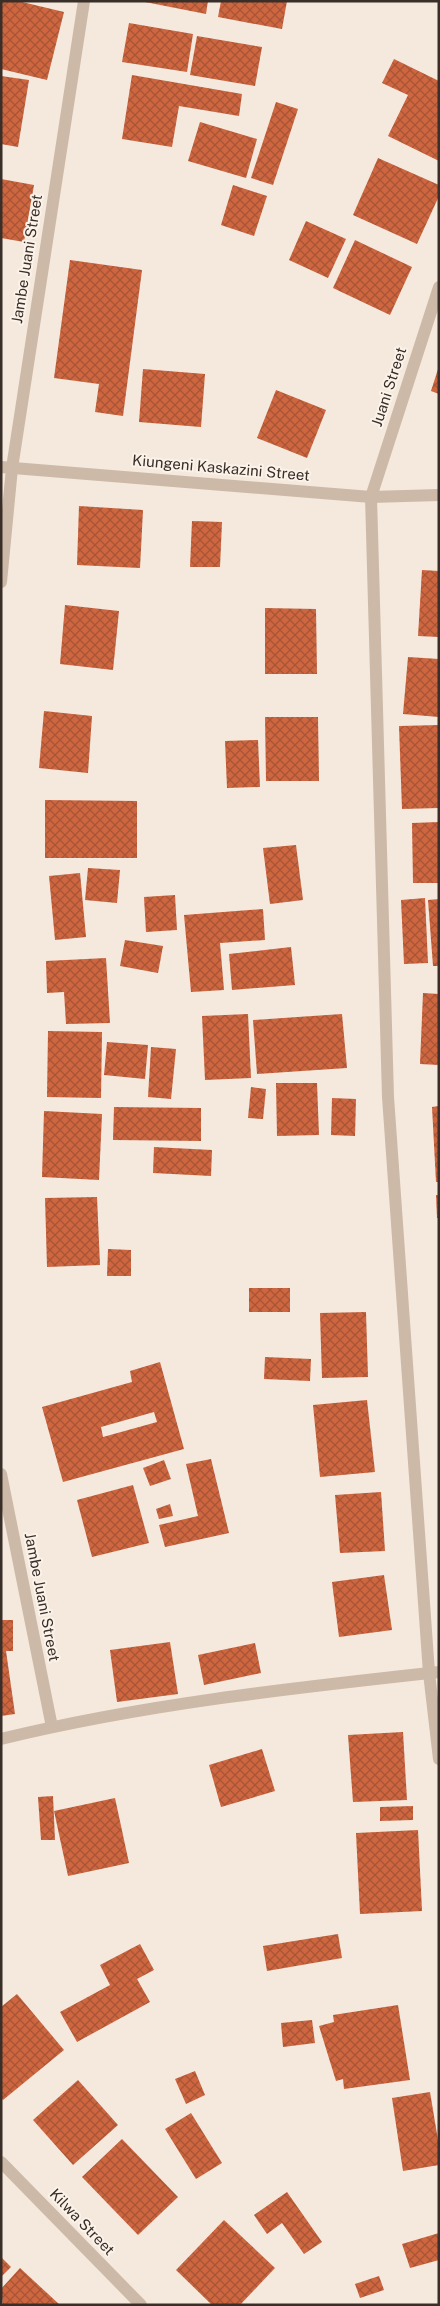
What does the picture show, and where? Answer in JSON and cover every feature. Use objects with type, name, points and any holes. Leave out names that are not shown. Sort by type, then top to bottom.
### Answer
[{"type":"street","name":"Jambe Juani Street","points":[[1,582],[7,467],[84,1]]},
{"type":"street","name":"Juani Street","points":[[439,287],[371,497],[388,1097],[434,1672],[439,1759]]},
{"type":"street","name":"Kiungeni Kaskazini Street","points":[[7,467],[371,497],[439,495]]},
{"type":"street","name":"Jambe Juani Street","points":[[1,1474],[52,1726]]},
{"type":"street","points":[[1,1739],[52,1726],[250,1694],[434,1672]]},
{"type":"street","name":"Kilwa Street","points":[[1,2162],[141,2305]]},
{"type":"building","points":[[1,1],[18,1],[64,12],[47,80],[1,69]]},
{"type":"building","points":[[140,1],[208,1],[206,14]]},
{"type":"building","points":[[221,1],[287,1],[282,29],[218,17]]},
{"type":"building","points":[[129,23],[193,34],[187,72],[122,62]]},
{"type":"building","points":[[197,36],[262,47],[255,86],[190,75]]},
{"type":"building","points":[[394,59],[439,81],[439,161],[388,136],[408,95],[382,83]]},
{"type":"building","points":[[132,75],[242,94],[239,116],[179,106],[172,147],[122,139]]},
{"type":"building","points":[[1,76],[29,80],[18,147],[1,144]]},
{"type":"building","points":[[276,102],[298,109],[273,185],[251,178]]},
{"type":"building","points":[[200,122],[257,139],[246,178],[188,161]]},
{"type":"building","points":[[378,158],[439,185],[439,196],[417,244],[353,215]]},
{"type":"building","points":[[1,179],[34,185],[24,242],[1,238]]},
{"type":"building","points":[[233,185],[267,196],[254,236],[221,225]]},
{"type":"building","points":[[306,221],[346,239],[328,278],[289,260]]},
{"type":"building","points":[[355,240],[412,267],[390,315],[333,288]]},
{"type":"building","points":[[70,260],[142,270],[123,416],[95,412],[99,384],[54,378]]},
{"type":"building","points":[[439,366],[439,394],[431,391]]},
{"type":"building","points":[[143,369],[205,374],[201,427],[139,422]]},
{"type":"building","points":[[276,390],[326,410],[307,458],[257,438]]},
{"type":"building","points":[[79,506],[143,510],[140,568],[77,565]]},
{"type":"building","points":[[192,521],[222,522],[220,567],[190,567]]},
{"type":"building","points":[[422,570],[439,571],[439,637],[418,636]]},
{"type":"building","points":[[65,605],[119,611],[113,670],[60,664]]},
{"type":"building","points":[[265,608],[316,609],[317,674],[265,674]]},
{"type":"building","points":[[408,657],[439,659],[439,717],[403,714]]},
{"type":"building","points":[[44,711],[92,716],[88,773],[39,768]]},
{"type":"building","points":[[265,717],[318,717],[319,781],[266,781]]},
{"type":"building","points":[[439,725],[439,808],[402,809],[399,726]]},
{"type":"building","points":[[258,740],[260,787],[227,788],[225,741]]},
{"type":"building","points":[[45,800],[137,801],[137,858],[45,858]]},
{"type":"building","points":[[439,822],[439,883],[413,883],[412,823]]},
{"type":"building","points":[[296,845],[303,900],[270,904],[263,848]]},
{"type":"building","points":[[88,868],[120,870],[117,903],[85,900]]},
{"type":"building","points":[[80,873],[86,937],[55,940],[49,876]]},
{"type":"building","points":[[175,895],[177,930],[146,932],[144,897]]},
{"type":"building","points":[[425,898],[428,963],[404,964],[401,900]]},
{"type":"building","points":[[439,899],[439,966],[433,966],[428,900]]},
{"type":"building","points":[[263,909],[265,940],[220,943],[224,990],[191,992],[184,915]]},
{"type":"building","points":[[125,940],[163,946],[158,973],[120,966]]},
{"type":"building","points":[[291,947],[295,985],[232,990],[229,954]]},
{"type":"building","points":[[106,958],[110,1023],[66,1024],[64,992],[47,993],[46,961]]},
{"type":"building","points":[[423,993],[439,994],[439,1065],[420,1064]]},
{"type":"building","points":[[248,1014],[251,1078],[205,1080],[202,1016]]},
{"type":"building","points":[[342,1014],[347,1068],[257,1074],[253,1020]]},
{"type":"building","points":[[48,1031],[102,1032],[101,1098],[47,1097]]},
{"type":"building","points":[[107,1042],[148,1045],[145,1079],[104,1075]]},
{"type":"building","points":[[151,1047],[176,1049],[171,1099],[148,1097]]},
{"type":"building","points":[[276,1083],[317,1083],[319,1135],[277,1136]]},
{"type":"building","points":[[251,1087],[266,1089],[263,1119],[248,1118]]},
{"type":"building","points":[[332,1098],[356,1099],[355,1136],[331,1135]]},
{"type":"building","points":[[439,1106],[439,1182],[436,1182],[432,1107]]},
{"type":"building","points":[[114,1107],[201,1108],[201,1141],[113,1140]]},
{"type":"building","points":[[44,1111],[102,1114],[99,1180],[42,1177]]},
{"type":"building","points":[[154,1147],[212,1150],[211,1176],[153,1173]]},
{"type":"building","points":[[436,1195],[439,1195],[439,1218],[437,1218]]},
{"type":"building","points":[[97,1197],[100,1265],[47,1267],[45,1198]]},
{"type":"building","points":[[108,1249],[131,1250],[131,1276],[107,1276]]},
{"type":"building","points":[[249,1288],[290,1288],[290,1312],[249,1312]]},
{"type":"building","points":[[366,1312],[368,1377],[322,1378],[320,1313]]},
{"type":"building","points":[[265,1357],[311,1359],[310,1381],[264,1379]]},
{"type":"building","points":[[160,1362],[184,1449],[63,1482],[42,1407],[132,1382],[130,1371]],"holes":[[[154,1412],[157,1422],[103,1437],[101,1427]]]},
{"type":"building","points":[[367,1400],[375,1472],[320,1477],[313,1405]]},
{"type":"building","points":[[211,1459],[229,1533],[165,1547],[159,1525],[198,1516],[186,1464]]},
{"type":"building","points":[[164,1460],[171,1479],[150,1486],[143,1468]]},
{"type":"building","points":[[133,1485],[149,1543],[92,1557],[77,1500]]},
{"type":"building","points":[[381,1492],[385,1551],[340,1553],[335,1495]]},
{"type":"building","points":[[170,1504],[173,1516],[159,1519],[156,1509]]},
{"type":"building","points":[[384,1575],[392,1630],[339,1637],[332,1582]]},
{"type":"building","points":[[1,1620],[13,1620],[13,1651],[6,1651],[15,1714],[1,1716]]},
{"type":"building","points":[[170,1642],[178,1694],[117,1702],[110,1650]]},
{"type":"building","points":[[255,1643],[261,1673],[204,1685],[198,1655]]},
{"type":"building","points":[[403,1732],[407,1800],[353,1802],[348,1735]]},
{"type":"building","points":[[262,1749],[275,1791],[221,1807],[209,1765]]},
{"type":"building","points":[[53,1796],[55,1840],[41,1840],[38,1797]]},
{"type":"building","points":[[115,1798],[129,1863],[68,1876],[54,1811]]},
{"type":"building","points":[[413,1806],[413,1820],[380,1821],[380,1807]]},
{"type":"building","points":[[418,1830],[422,1911],[360,1914],[356,1833]]},
{"type":"building","points":[[338,1934],[342,1958],[267,1971],[263,1946]]},
{"type":"building","points":[[140,1944],[154,1970],[137,1979],[150,2002],[77,2042],[60,2012],[110,1985],[100,1965]]},
{"type":"building","points":[[17,1994],[64,2050],[3,2100],[1,2098],[1,2007]]},
{"type":"building","points":[[398,2005],[410,2080],[344,2089],[343,2079],[336,2081],[319,2026],[334,2022],[333,2015]]},
{"type":"building","points":[[312,2020],[315,2043],[283,2047],[281,2023]]},
{"type":"building","points":[[195,2071],[205,2095],[186,2104],[175,2079]]},
{"type":"building","points":[[78,2080],[118,2125],[73,2165],[33,2120]]},
{"type":"building","points":[[430,2092],[439,2146],[439,2165],[403,2171],[392,2098]]},
{"type":"building","points":[[191,2113],[222,2163],[196,2179],[165,2129]]},
{"type":"building","points":[[122,2139],[178,2197],[138,2235],[82,2177]]},
{"type":"building","points":[[287,2192],[322,2242],[304,2254],[282,2223],[267,2234],[254,2215]]},
{"type":"building","points":[[224,2220],[275,2268],[240,2305],[212,2305],[176,2270]]},
{"type":"building","points":[[439,2233],[439,2260],[410,2268],[402,2244]]},
{"type":"building","points":[[1,2257],[11,2267],[1,2277]]},
{"type":"building","points":[[20,2268],[60,2305],[3,2305],[1,2289]]},
{"type":"building","points":[[379,2276],[384,2290],[360,2298],[355,2284]]}]
